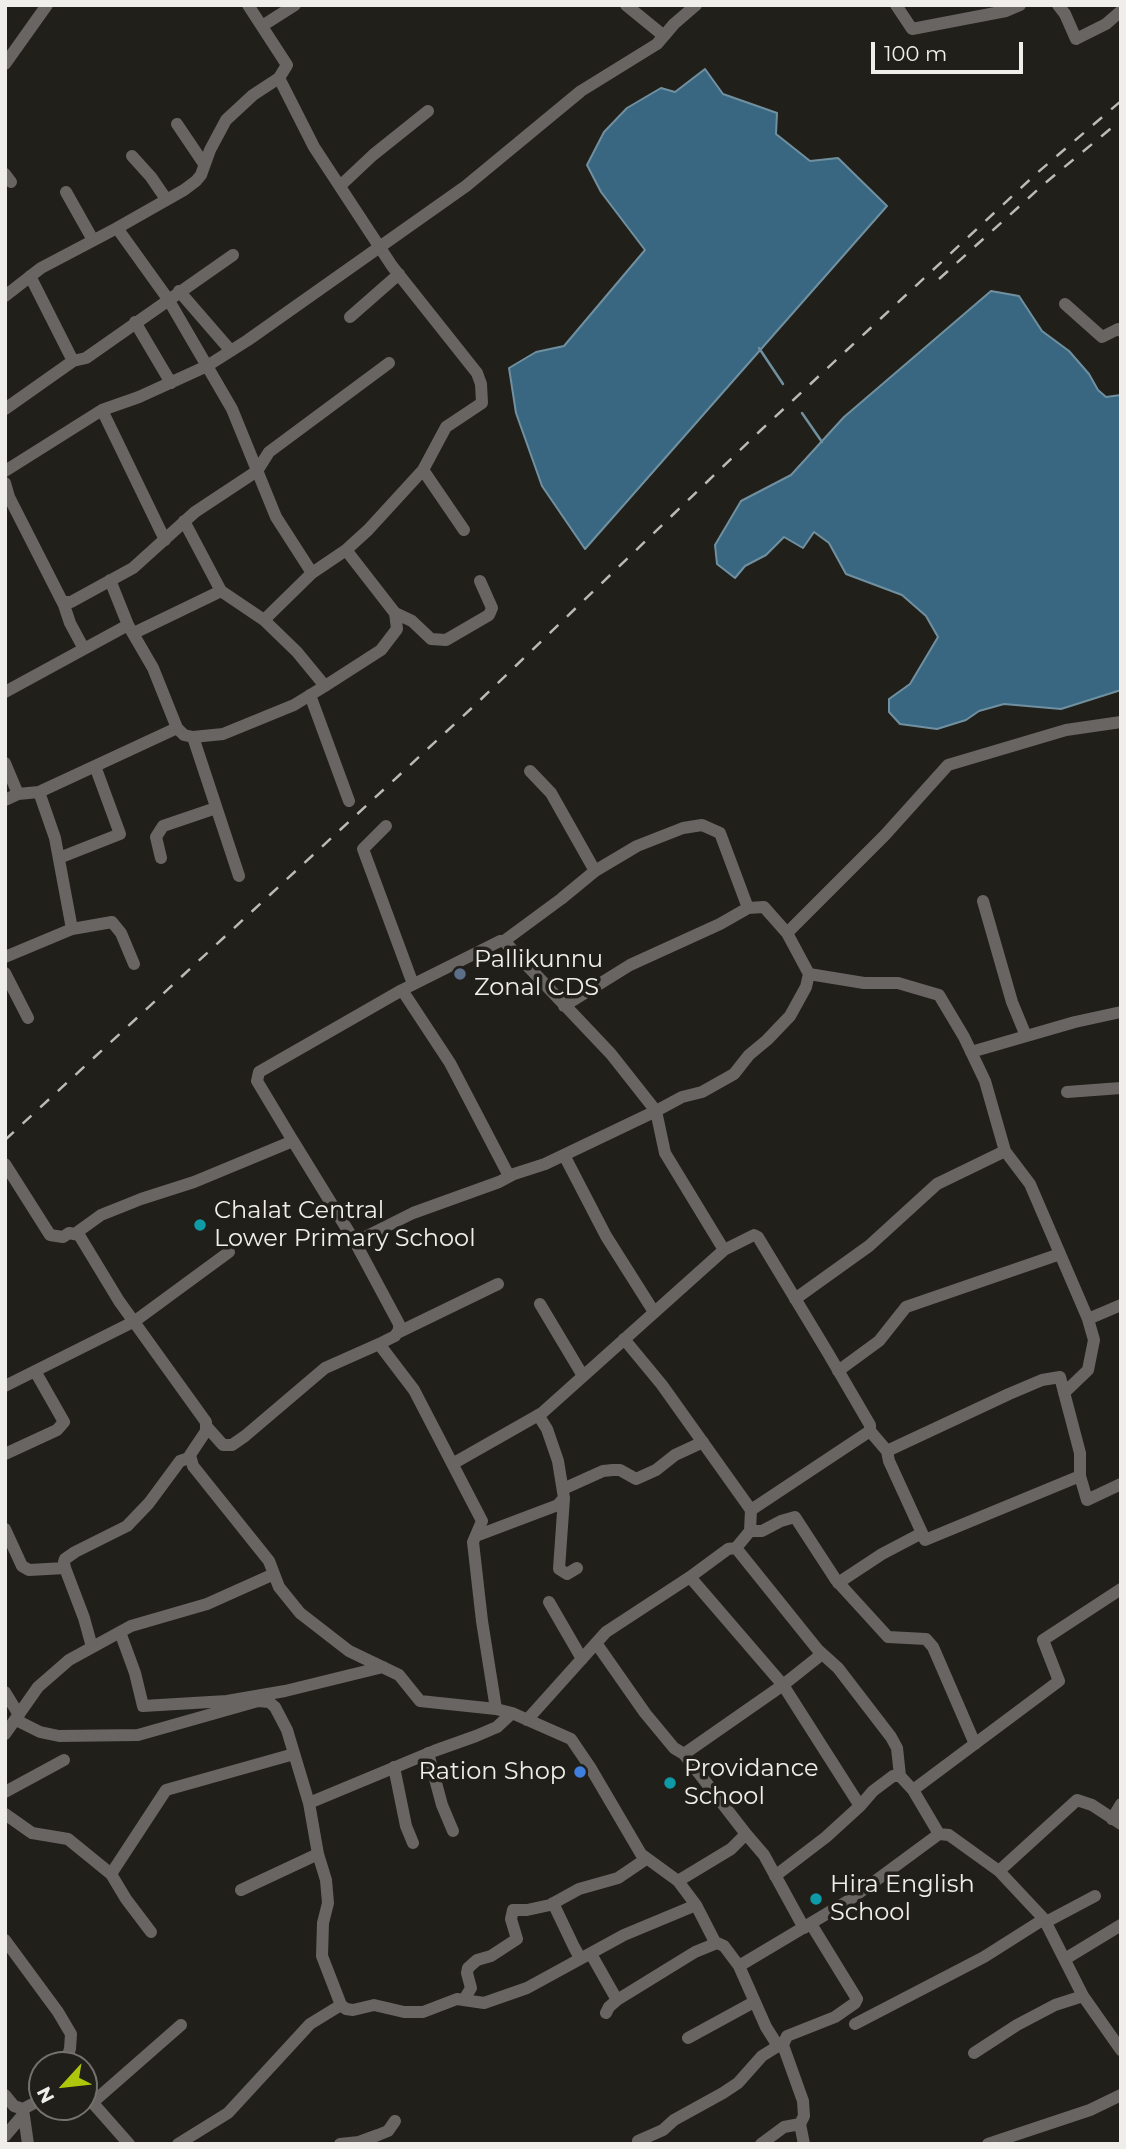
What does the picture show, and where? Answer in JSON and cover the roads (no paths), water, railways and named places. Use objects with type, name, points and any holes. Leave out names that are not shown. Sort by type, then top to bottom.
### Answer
[{"type":"street","points":[[5,295],[30,276],[190,186],[201,175],[226,120],[253,95],[279,78],[287,65],[248,5]]},
{"type":"street","points":[[262,26],[295,5]]},
{"type":"street","points":[[626,5],[664,36]]},
{"type":"street","points":[[5,471],[102,410],[171,383],[231,351],[466,186],[581,91],[657,44],[674,23],[696,5]]},
{"type":"street","points":[[896,5],[912,29],[1020,5]]},
{"type":"street","points":[[1058,5],[1076,39],[1106,24],[1121,11]]},
{"type":"street","points":[[5,64],[45,6]]},
{"type":"street","points":[[264,620],[312,573],[346,550],[368,530],[423,470],[446,427],[482,403],[481,384],[477,373],[379,246],[314,147],[279,78]]},
{"type":"street","points":[[340,186],[373,155],[428,111]]},
{"type":"street","points":[[177,124],[204,164]]},
{"type":"street","points":[[132,156],[166,199]]},
{"type":"street","points":[[65,192],[93,240]]},
{"type":"street","points":[[117,228],[174,295],[231,351]]},
{"type":"street","points":[[5,409],[73,361],[86,358],[233,255]]},
{"type":"street","points":[[350,317],[399,274]]},
{"type":"street","points":[[30,276],[73,361]]},
{"type":"street","points":[[174,295],[207,366],[232,410],[276,517],[312,573]]},
{"type":"street","points":[[1065,304],[1102,337],[1118,329],[1121,331]]},
{"type":"street","points":[[135,323],[171,383]]},
{"type":"street","points":[[64,605],[63,601],[71,602],[133,568],[184,522],[257,471],[269,452],[388,363]]},
{"type":"street","points":[[102,410],[164,540]]},
{"type":"street","points":[[423,470],[464,530]]},
{"type":"street","points":[[5,482],[7,498],[64,605],[84,649]]},
{"type":"street","points":[[184,522],[221,591],[264,620],[297,652],[325,687]]},
{"type":"street","points":[[110,580],[131,629],[153,668],[177,729],[184,735],[193,737],[223,734],[294,705],[325,687],[381,650],[397,629],[394,613],[346,550]]},
{"type":"street","points":[[394,613],[412,621],[431,639],[446,640],[489,615],[492,608],[480,581]]},
{"type":"street","points":[[5,692],[84,649],[221,591]]},
{"type":"street","points":[[310,695],[349,802]]},
{"type":"street","points":[[787,933],[886,835],[948,765],[1066,730],[1121,722]]},
{"type":"street","points":[[5,800],[18,794],[39,792],[177,729]]},
{"type":"street","points":[[193,737],[239,876]]},
{"type":"street","points":[[5,762],[18,794]]},
{"type":"street","points":[[59,858],[120,835],[96,766]]},
{"type":"street","points":[[530,771],[551,793],[595,871]]},
{"type":"street","points":[[39,792],[55,838],[72,929]]},
{"type":"street","points":[[161,858],[156,837],[163,826],[216,808]]},
{"type":"street","points":[[397,1333],[399,1324],[355,1242],[257,1081],[259,1072],[407,987],[504,941],[595,871],[637,846],[683,828],[702,825],[720,834],[748,908]]},
{"type":"street","points":[[386,827],[363,849],[407,987],[509,1176]]},
{"type":"street","points":[[983,901],[1012,1002],[1026,1036]]},
{"type":"street","points":[[355,1242],[413,1213],[564,1155],[682,1097],[702,1092],[734,1074],[790,1016],[806,987],[809,974],[787,933],[764,907],[748,908],[630,965],[564,1006]]},
{"type":"street","points":[[5,957],[72,929],[112,922],[121,933],[134,964]]},
{"type":"street","points":[[504,941],[611,1055],[656,1111],[665,1153],[724,1250]]},
{"type":"street","points":[[5,973],[28,1018]]},
{"type":"street","points":[[809,974],[864,983],[898,983],[939,995],[985,1081],[1005,1151],[1030,1184],[1088,1319],[1094,1340],[1088,1370],[1064,1393]]},
{"type":"street","points":[[971,1052],[1075,1021],[1121,1012]]},
{"type":"street","points":[[1067,1092],[1121,1088]]},
{"type":"street","points":[[5,1164],[11,1184],[50,1235],[63,1237],[76,1233],[101,1215],[194,1182],[293,1141]]},
{"type":"street","points":[[795,1299],[869,1246],[937,1184],[1005,1151]]},
{"type":"street","points":[[564,1155],[607,1236],[654,1312]]},
{"type":"street","points":[[76,1233],[119,1301],[207,1427],[223,1445],[232,1445],[245,1436],[325,1368],[498,1284]]},
{"type":"street","points":[[454,1463],[538,1415],[724,1250],[754,1235],[758,1237],[870,1425],[870,1431],[887,1451],[925,1540],[1080,1476]]},
{"type":"street","points":[[5,1386],[135,1321],[229,1252]]},
{"type":"street","points":[[838,1371],[879,1341],[906,1307],[1060,1254]]},
{"type":"street","points":[[540,1304],[583,1376]]},
{"type":"street","points":[[1088,1319],[1121,1305]]},
{"type":"street","points":[[527,1720],[606,1632],[728,1549],[736,1548],[750,1531],[751,1510],[662,1385],[624,1339]]},
{"type":"street","points":[[379,1344],[414,1390],[482,1521],[473,1542],[496,1709]]},
{"type":"street","points":[[5,1454],[57,1430],[64,1422],[35,1371]]},
{"type":"street","points":[[887,1451],[1041,1380],[1060,1377],[1080,1453],[1080,1476],[1087,1500],[1121,1484]]},
{"type":"street","points":[[538,1415],[558,1461],[563,1494],[559,1569],[567,1574],[577,1568]]},
{"type":"street","points":[[92,1647],[65,1569],[65,1559],[127,1526],[149,1503],[180,1461],[189,1458],[207,1427]]},
{"type":"street","points":[[751,1510],[870,1431]]},
{"type":"street","points":[[476,1536],[558,1505],[563,1494],[603,1471],[620,1470],[636,1479],[656,1470],[675,1455],[703,1442]]},
{"type":"street","points":[[189,1458],[269,1561],[279,1587],[300,1613],[349,1651],[400,1675],[420,1701],[512,1713],[571,1739],[641,1854],[678,1881],[696,1905],[717,1943],[724,1946],[739,1966],[754,2002],[780,2046],[803,2101],[804,2116],[800,2124],[804,2144]]},
{"type":"street","points":[[750,1531],[762,1531],[780,1521],[795,1517],[838,1583],[888,1637],[926,1639],[933,1647],[975,1744]]},
{"type":"street","points":[[5,1529],[22,1566],[29,1570],[65,1569]]},
{"type":"street","points":[[838,1583],[882,1554],[922,1533]]},
{"type":"street","points":[[736,1548],[822,1654],[838,1668],[891,1737],[897,1748],[900,1776],[913,1790],[939,1834],[954,1838],[999,1871],[1045,1920],[1083,1996],[1121,2050]]},
{"type":"street","points":[[5,1734],[38,1688],[69,1660],[131,1626],[207,1604],[274,1574]]},
{"type":"street","points":[[690,1577],[783,1685],[860,1806]]},
{"type":"street","points":[[913,1790],[1059,1681],[1044,1640],[1121,1589]]},
{"type":"street","points":[[549,1602],[582,1659]]},
{"type":"street","points":[[120,1632],[135,1673],[143,1706],[240,1699],[341,1679],[383,1667]]},
{"type":"street","points":[[596,1643],[645,1713],[674,1748],[684,1754],[764,1855],[807,1926],[857,1999],[835,2017],[787,2036],[780,2046],[762,2056],[731,2088],[674,2120],[663,2130],[638,2141],[638,2144]]},
{"type":"street","points":[[684,1754],[783,1685],[822,1654]]},
{"type":"street","points":[[5,1692],[17,1717],[40,1732],[59,1736],[138,1735],[258,1701],[269,1702],[275,1707],[287,1730],[309,1803],[328,1891],[322,1956],[341,2005],[346,2009],[374,2005],[404,2012],[423,2012],[457,1999],[465,1998],[484,2003],[501,1998],[527,1988],[624,1935],[696,1905]]},
{"type":"street","points":[[309,1803],[497,1727],[512,1713]]},
{"type":"street","points":[[428,1753],[442,1805],[453,1831]]},
{"type":"street","points":[[111,1874],[166,1790],[294,1754]]},
{"type":"street","points":[[5,1793],[64,1760]]},
{"type":"street","points":[[394,1767],[406,1826],[413,1843]]},
{"type":"street","points":[[775,1876],[826,1838],[886,1780],[900,1776]]},
{"type":"street","points":[[999,1871],[1077,1800],[1092,1805],[1116,1822],[1121,1804]]},
{"type":"street","points":[[5,1814],[32,1833],[68,1839],[111,1874],[151,1932]]},
{"type":"street","points":[[678,1881],[731,1849],[746,1834]]},
{"type":"street","points":[[739,1966],[848,1900],[939,1834]]},
{"type":"street","points":[[241,1890],[318,1854]]},
{"type":"street","points":[[465,1998],[471,1987],[468,1968],[477,1960],[491,1956],[517,1939],[510,1919],[513,1910],[536,1909],[553,1903],[579,1889],[618,1878],[646,1859]]},
{"type":"street","points":[[856,2024],[984,1957],[1045,1920],[1095,1896]]},
{"type":"street","points":[[553,1903],[579,1956],[587,1956]]},
{"type":"street","points":[[1065,1959],[1121,1925]]},
{"type":"street","points":[[5,1940],[71,2034],[69,2051]]},
{"type":"street","points":[[607,2013],[617,2000],[695,1952],[717,1943]]},
{"type":"street","points":[[587,1956],[617,2000]]},
{"type":"street","points":[[974,2053],[1017,2025],[1055,2006],[1083,1996]]},
{"type":"street","points":[[688,2038],[754,2002]]},
{"type":"street","points":[[179,2144],[228,2113],[310,2024],[341,2005]]},
{"type":"street","points":[[98,2090],[181,2025]]},
{"type":"street","points":[[5,2095],[23,2112],[28,2144]]},
{"type":"street","points":[[988,2144],[1090,2110],[1121,2095]]},
{"type":"street","points":[[5,2136],[28,2109]]},
{"type":"street","points":[[98,2109],[129,2144]]},
{"type":"street","points":[[340,2144],[359,2142],[388,2131],[395,2121]]},
{"type":"street","points":[[761,2144],[784,2127],[800,2124]]},
{"type":"water","points":[[705,69],[723,94],[777,113],[776,134],[810,161],[838,158],[887,206],[585,549],[542,486],[516,413],[509,368],[536,352],[564,346],[645,250],[601,192],[587,165],[604,132],[627,108],[661,88],[675,92]]},
{"type":"water","points":[[991,291],[1019,296],[1042,331],[1069,351],[1089,374],[1098,390],[1106,397],[1121,395],[1121,690],[1061,709],[1004,704],[979,711],[966,720],[937,729],[900,724],[889,712],[889,699],[910,684],[938,637],[926,616],[902,595],[846,574],[829,543],[814,532],[803,548],[784,537],[766,555],[745,566],[735,578],[717,564],[715,545],[741,501],[791,475],[844,417]]},
{"type":"waterway","points":[[759,348],[783,384]]},
{"type":"waterway","points":[[802,413],[822,442]]},
{"type":"railway","points":[[5,1140],[474,706],[761,430],[1037,173],[1121,101]]},
{"type":"railway","points":[[939,279],[1044,184],[1121,120]]},
{"type":"place","name":"Pallikunnu Zonal CDS","points":[[460,974]]},
{"type":"place","name":"Chalat Central Lower Primary School","points":[[200,1225]]},
{"type":"place","name":"Ration Shop","points":[[580,1772]]},
{"type":"place","name":"Providance School","points":[[670,1783]]},
{"type":"place","name":"Hira English School","points":[[816,1899]]}]
